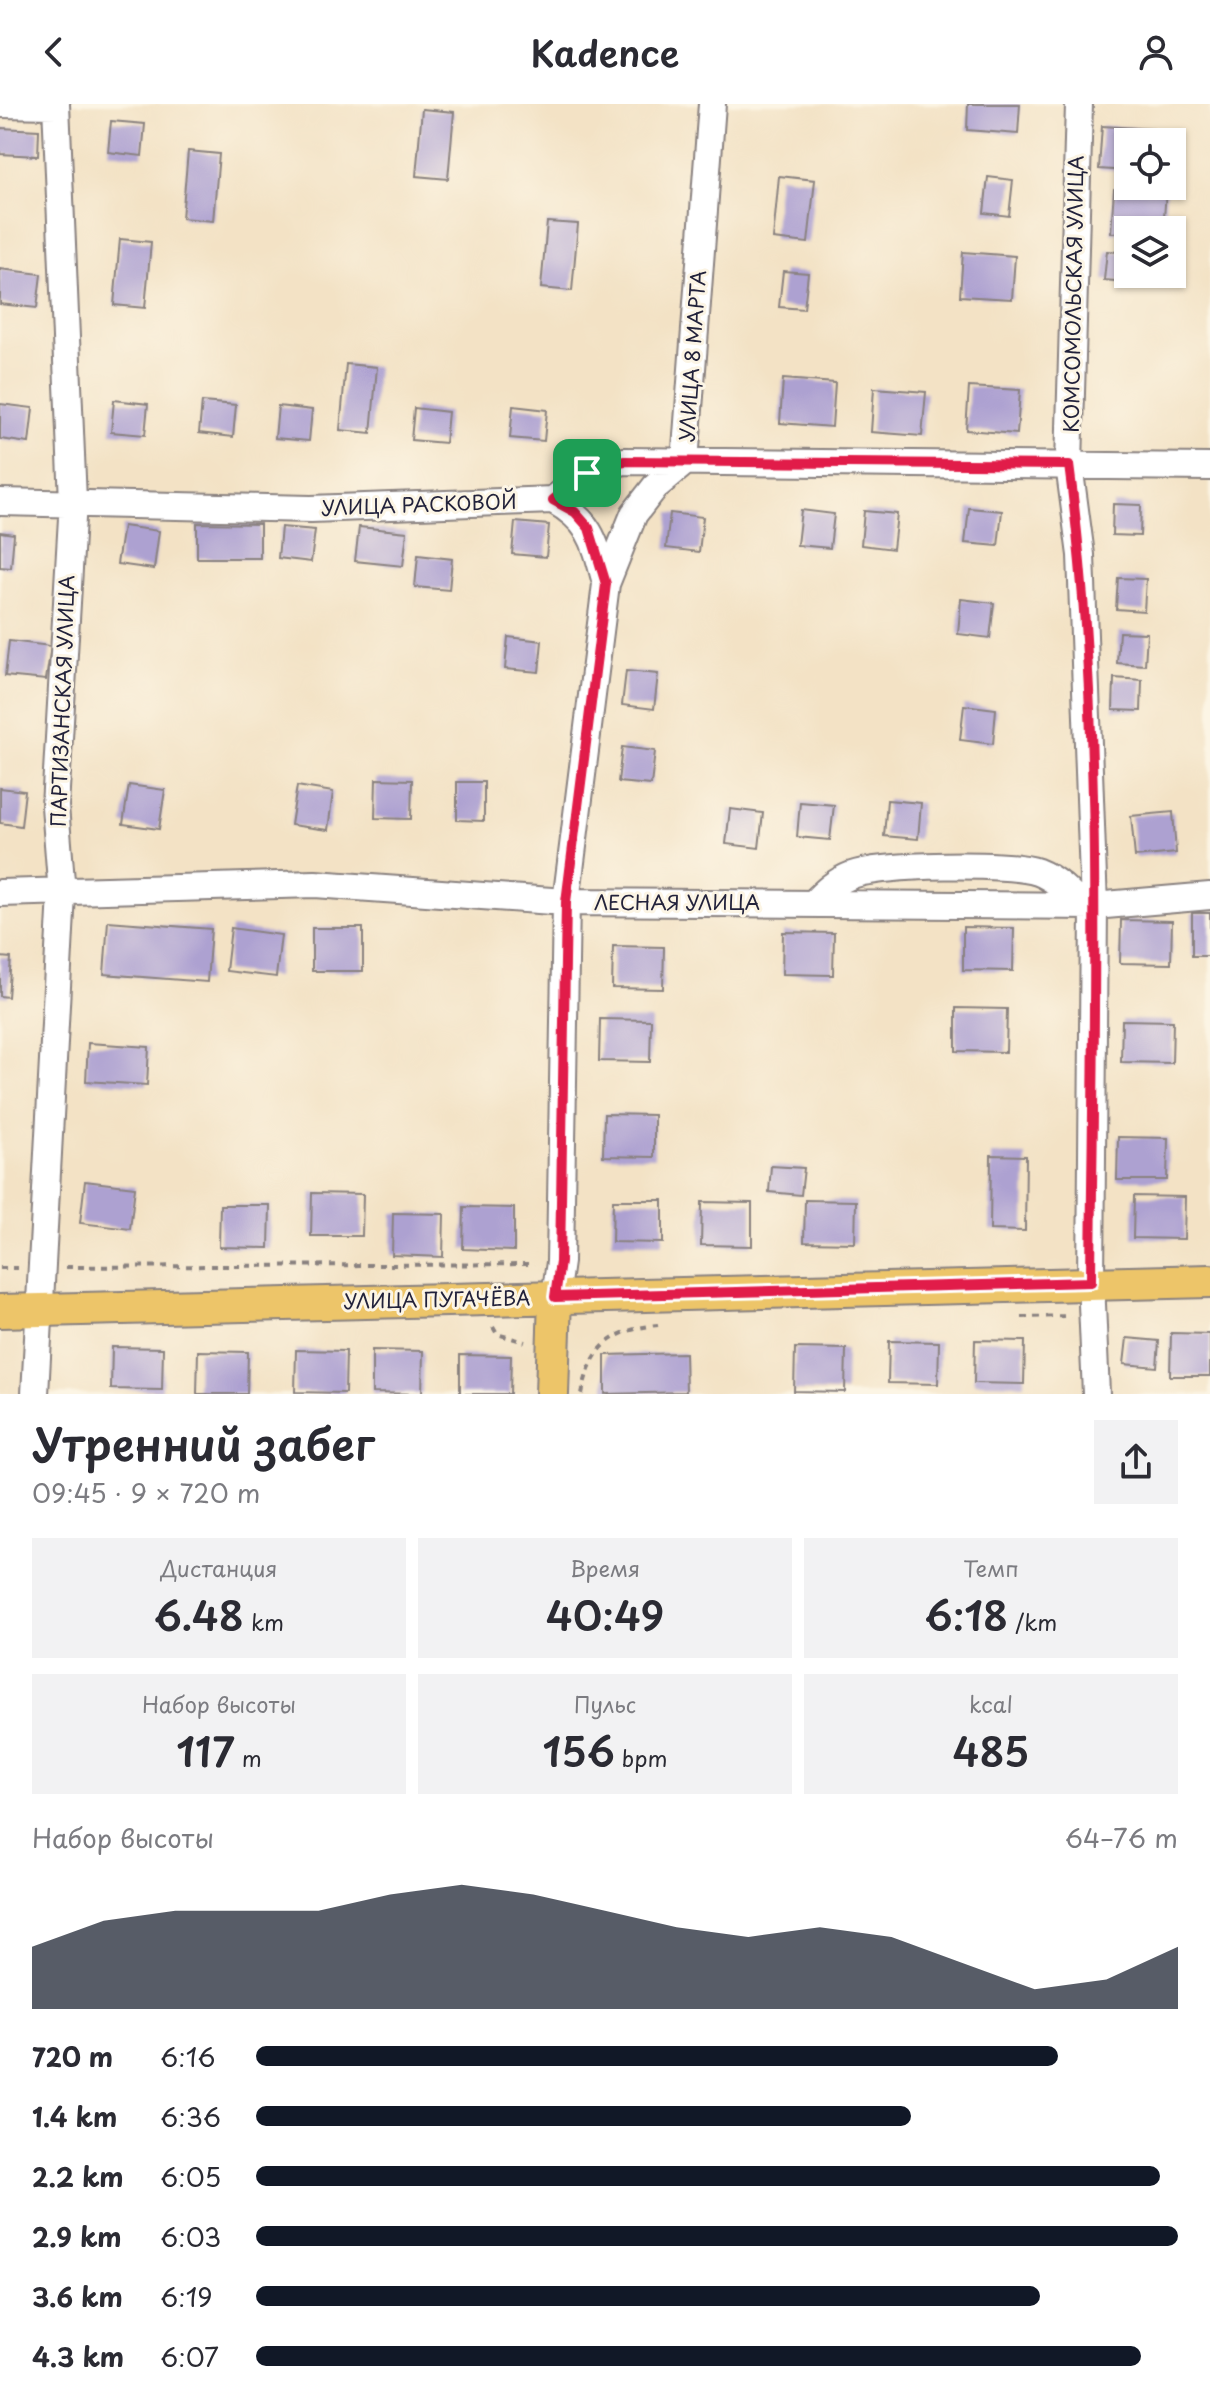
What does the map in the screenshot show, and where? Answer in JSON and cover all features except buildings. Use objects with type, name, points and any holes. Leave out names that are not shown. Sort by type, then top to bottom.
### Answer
[{"type":"main road","name":"УЛИЦА ПУГАЧЁВА","points":[[0,1311],[1210,1281]]},
{"type":"main road","name":"УЛИЦА 8 МАРТА","points":[[552,1394],[555,1297]]},
{"type":"street","points":[[0,104],[56,105]]},
{"type":"street","name":"КОМСОМОЛЬСКАЯ УЛИЦА","points":[[1079,104],[1069,465],[1081,555],[1091,1282],[1096,1394]]},
{"type":"street","name":"ПАРТИЗАНСКАЯ УЛИЦА","points":[[35,1394],[37,1310],[62,894],[55,806],[73,501],[56,105]]},
{"type":"street","name":"УЛИЦА 8 МАРТА","points":[[555,1297],[560,1262],[566,902],[606,584],[634,514],[655,487],[685,462],[709,105]]},
{"type":"street","points":[[606,584],[589,528],[575,512],[553,500],[587,473],[624,461],[1210,467]]},
{"type":"street","name":"УЛИЦА РАСКОВОЙ","points":[[0,502],[73,501],[311,509],[553,500]]},
{"type":"street","points":[[813,904],[831,885],[854,874],[886,868],[1005,867],[1035,871],[1057,881],[1088,906]]},
{"type":"street","name":"ЛЕСНАЯ УЛИЦА","points":[[0,893],[62,894],[315,884],[566,902],[1088,906],[1210,896]]},
{"type":"path","points":[[0,1268],[494,1266],[560,1262]]},
{"type":"path","points":[[1013,1317],[1092,1315]]},
{"type":"path","points":[[492,1321],[497,1334],[525,1339],[524,1353]]},
{"type":"path","points":[[582,1394],[593,1359],[608,1339],[666,1325]]},
{"type":"route","points":[[624,461],[1069,465],[1081,555],[1094,906],[1091,1282],[555,1297],[560,1262],[566,902],[606,584],[589,528],[575,512],[553,500],[587,473],[624,461]]}]
